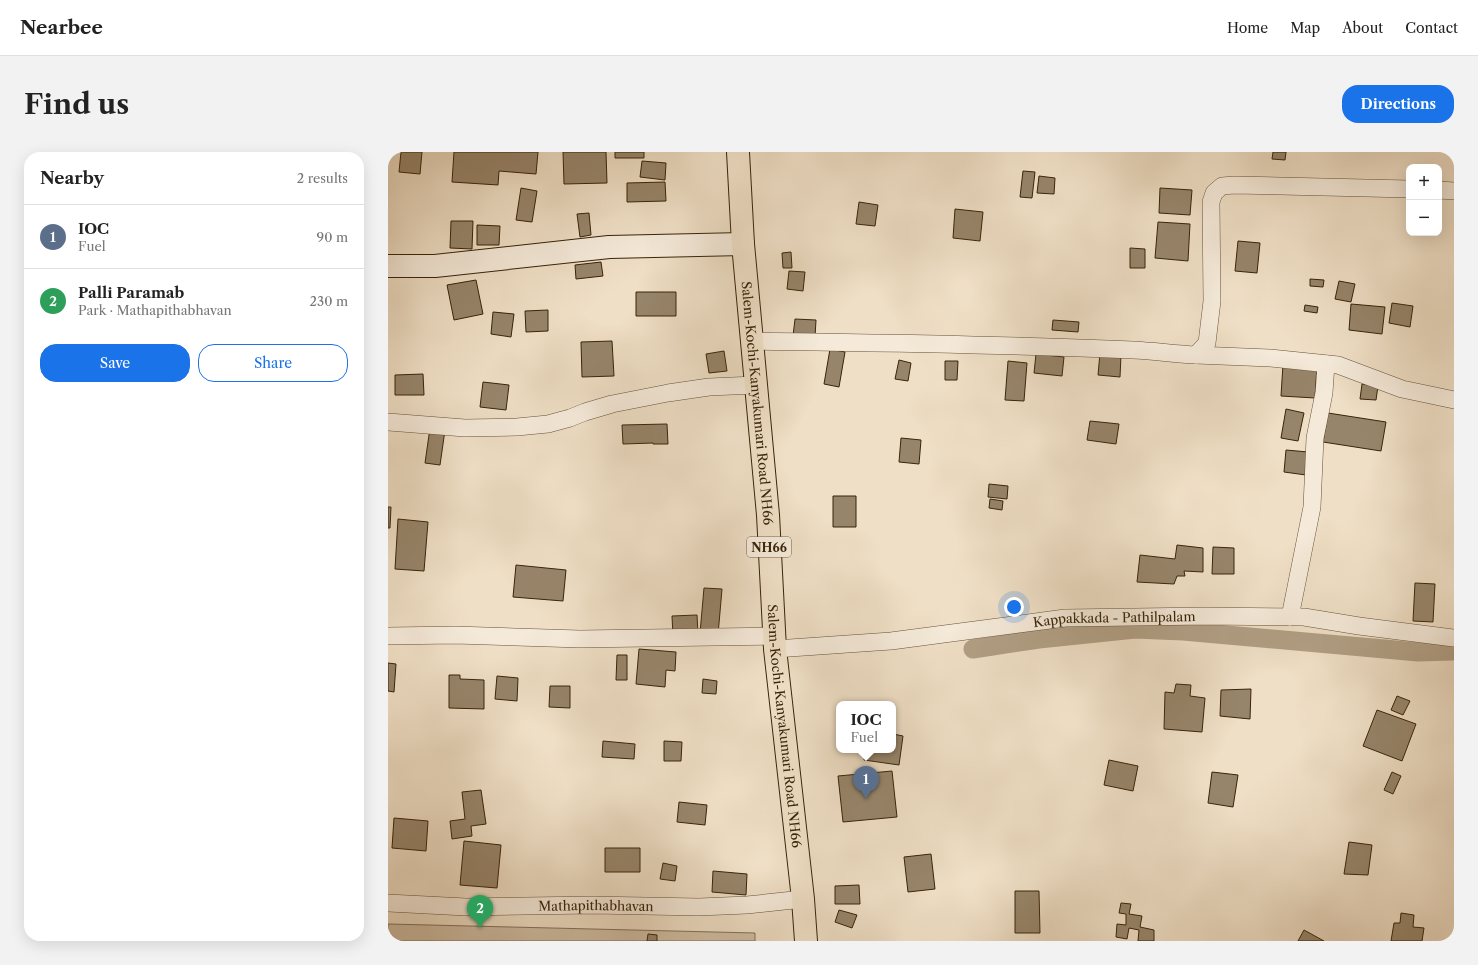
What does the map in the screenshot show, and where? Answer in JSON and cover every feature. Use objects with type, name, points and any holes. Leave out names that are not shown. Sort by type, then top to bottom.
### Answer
[{"type":"highway","name":"Salem-Kochi-Kanyakumari Road NH66","points":[[738,152],[743,244],[768,515],[774,642],[803,899],[806,941]]},
{"type":"street","points":[[1196,355],[1207,343],[1212,301],[1211,202],[1214,194],[1222,186],[1249,184],[1406,189]]},
{"type":"street","points":[[1442,190],[1454,191]]},
{"type":"street","points":[[388,266],[435,266],[609,247],[743,244]]},
{"type":"street","points":[[752,341],[953,344],[1135,350],[1171,354],[1270,358],[1338,365],[1402,389],[1454,400]]},
{"type":"street","points":[[1290,617],[1312,507],[1315,438],[1324,393],[1326,364]]},
{"type":"street","points":[[388,422],[465,428],[532,426],[548,424],[570,418],[612,404],[668,393],[709,387],[755,385]]},
{"type":"street","name":"Kappakkada - Pathilpalam","points":[[388,636],[455,635],[580,639],[774,642],[891,641],[1065,618],[1205,616],[1304,617],[1359,626],[1454,638]]},
{"type":"street","name":"Mathapithabhavan","points":[[388,903],[466,907],[592,904],[699,907],[747,905],[803,899]]},
{"type":"shaded area","points":[[388,924],[755,933],[755,941],[388,941]]},
{"type":"building","points":[[401,152],[422,152],[420,174],[399,172]]},
{"type":"building","points":[[454,152],[538,152],[536,174],[499,171],[498,185],[452,182]]},
{"type":"building","points":[[563,152],[606,152],[607,183],[564,184]]},
{"type":"building","points":[[615,152],[644,152],[644,158],[615,158]]},
{"type":"building","points":[[1273,152],[1286,152],[1285,160],[1272,159]]},
{"type":"building","points":[[642,161],[666,163],[665,180],[640,177]]},
{"type":"building","points":[[1023,171],[1035,172],[1032,198],[1020,197]]},
{"type":"building","points":[[1039,176],[1055,178],[1054,194],[1037,193]]},
{"type":"building","points":[[665,182],[666,201],[627,202],[627,183]]},
{"type":"building","points":[[521,188],[537,191],[532,222],[516,220]]},
{"type":"building","points":[[1160,188],[1192,190],[1190,215],[1159,213]]},
{"type":"building","points":[[859,202],[878,205],[875,226],[856,224]]},
{"type":"building","points":[[955,209],[983,212],[980,241],[953,238]]},
{"type":"building","points":[[589,213],[591,235],[580,237],[577,214]]},
{"type":"building","points":[[451,221],[473,221],[472,249],[450,248]]},
{"type":"building","points":[[1158,222],[1190,224],[1188,261],[1155,258]]},
{"type":"building","points":[[477,225],[500,226],[499,245],[477,245]]},
{"type":"building","points":[[1238,241],[1260,243],[1257,273],[1235,271]]},
{"type":"building","points":[[1130,248],[1145,249],[1145,268],[1130,268]]},
{"type":"building","points":[[791,252],[792,268],[783,268],[782,253]]},
{"type":"building","points":[[601,262],[603,276],[576,279],[575,265]]},
{"type":"building","points":[[789,271],[805,272],[803,291],[787,289]]},
{"type":"building","points":[[1310,279],[1324,280],[1323,287],[1310,286]]},
{"type":"building","points":[[476,280],[483,314],[454,320],[447,285]]},
{"type":"building","points":[[1339,281],[1355,284],[1351,302],[1335,299]]},
{"type":"building","points":[[636,292],[676,292],[676,316],[636,316]]},
{"type":"building","points":[[1392,303],[1413,306],[1410,327],[1389,323]]},
{"type":"building","points":[[1351,304],[1385,307],[1382,334],[1349,330]]},
{"type":"building","points":[[1305,305],[1318,307],[1317,313],[1304,311]]},
{"type":"building","points":[[548,310],[548,331],[526,332],[525,311]]},
{"type":"building","points":[[493,312],[514,314],[511,337],[491,334]]},
{"type":"building","points":[[795,319],[816,320],[815,337],[793,336]]},
{"type":"building","points":[[1053,320],[1079,322],[1078,332],[1052,330]]},
{"type":"building","points":[[612,341],[614,376],[582,377],[581,342]]},
{"type":"building","points":[[830,349],[845,352],[839,387],[824,384]]},
{"type":"building","points":[[724,351],[727,371],[709,373],[706,354]]},
{"type":"building","points":[[1100,353],[1121,355],[1120,377],[1098,375]]},
{"type":"building","points":[[1036,354],[1064,357],[1062,376],[1034,373]]},
{"type":"building","points":[[899,360],[911,363],[908,381],[895,379]]},
{"type":"building","points":[[945,361],[958,361],[957,380],[945,380]]},
{"type":"building","points":[[1008,361],[1027,363],[1024,401],[1005,400]]},
{"type":"building","points":[[1283,364],[1317,366],[1315,398],[1281,396]]},
{"type":"building","points":[[423,374],[424,395],[395,395],[395,375]]},
{"type":"building","points":[[483,382],[509,385],[506,410],[480,407]]},
{"type":"building","points":[[1362,384],[1378,386],[1376,400],[1360,399]]},
{"type":"building","points":[[1286,409],[1304,413],[1298,441],[1281,438]]},
{"type":"building","points":[[1328,413],[1386,422],[1381,451],[1323,442]]},
{"type":"building","points":[[1090,421],[1119,424],[1116,444],[1087,440]]},
{"type":"building","points":[[667,424],[668,444],[623,444],[622,425]]},
{"type":"building","points":[[430,428],[445,430],[440,465],[425,463]]},
{"type":"building","points":[[901,438],[921,440],[919,464],[899,462]]},
{"type":"building","points":[[1286,450],[1308,452],[1306,475],[1284,472]]},
{"type":"building","points":[[989,484],[1008,486],[1007,499],[988,497]]},
{"type":"building","points":[[833,496],[856,496],[856,527],[833,527]]},
{"type":"building","points":[[990,499],[1003,501],[1002,510],[989,508]]},
{"type":"building","points":[[388,507],[391,507],[390,528],[388,528]]},
{"type":"building","points":[[398,519],[428,522],[424,571],[395,569]]},
{"type":"building","points":[[1177,545],[1203,548],[1203,572],[1184,571],[1185,576],[1177,576],[1174,584],[1137,582],[1140,555],[1175,559]]},
{"type":"building","points":[[1213,547],[1234,548],[1234,574],[1212,574]]},
{"type":"building","points":[[516,565],[566,570],[563,601],[513,597]]},
{"type":"building","points":[[1415,583],[1435,584],[1433,622],[1413,621]]},
{"type":"building","points":[[704,588],[722,589],[718,635],[700,633]]},
{"type":"building","points":[[697,615],[698,634],[673,636],[672,616]]},
{"type":"building","points":[[639,649],[676,652],[675,671],[666,670],[665,687],[636,684]]},
{"type":"building","points":[[617,655],[627,655],[627,680],[616,680]]},
{"type":"building","points":[[388,663],[396,664],[394,692],[388,691]]},
{"type":"building","points":[[449,675],[460,675],[460,679],[484,680],[484,709],[449,708]]},
{"type":"building","points":[[497,676],[518,678],[517,701],[495,699]]},
{"type":"building","points":[[703,679],[717,681],[716,694],[702,693]]},
{"type":"building","points":[[1176,684],[1191,685],[1190,696],[1205,698],[1202,732],[1164,729],[1165,692],[1174,693]]},
{"type":"building","points":[[550,686],[570,686],[570,708],[549,707]]},
{"type":"building","points":[[1251,689],[1250,719],[1220,716],[1221,690]]},
{"type":"building","points":[[1397,696],[1410,701],[1403,715],[1391,710]]},
{"type":"building","points":[[1377,710],[1416,724],[1402,761],[1363,746]]},
{"type":"building","points":[[896,735],[903,736],[899,765],[864,760],[865,753],[896,753]]},
{"type":"building","points":[[603,741],[635,744],[634,759],[602,757]]},
{"type":"building","points":[[664,741],[682,742],[681,761],[664,761]]},
{"type":"building","points":[[1109,760],[1138,766],[1133,791],[1104,785]]},
{"type":"building","points":[[892,771],[897,817],[843,822],[838,776]]},
{"type":"building","points":[[1212,772],[1238,775],[1233,807],[1208,803]]},
{"type":"building","points":[[1392,772],[1401,776],[1393,794],[1384,790]]},
{"type":"building","points":[[481,790],[486,824],[471,826],[472,836],[452,839],[450,821],[465,819],[462,792]]},
{"type":"building","points":[[679,802],[707,805],[705,825],[677,822]]},
{"type":"building","points":[[394,818],[428,821],[426,851],[392,848]]},
{"type":"building","points":[[464,841],[501,845],[497,888],[460,885]]},
{"type":"building","points":[[1349,842],[1372,845],[1368,875],[1344,874]]},
{"type":"building","points":[[605,848],[640,848],[640,872],[605,872]]},
{"type":"building","points":[[931,854],[935,889],[908,892],[904,857]]},
{"type":"building","points":[[663,863],[677,866],[675,881],[660,879]]},
{"type":"building","points":[[713,871],[747,874],[746,895],[712,892]]},
{"type":"building","points":[[859,885],[860,904],[835,904],[835,886]]},
{"type":"building","points":[[1015,891],[1039,891],[1040,933],[1015,933]]},
{"type":"building","points":[[1121,903],[1131,904],[1129,914],[1142,916],[1140,927],[1154,930],[1154,941],[1138,941],[1139,930],[1129,928],[1127,939],[1116,937],[1117,924],[1126,925],[1126,914],[1119,913]]},
{"type":"building","points":[[839,910],[857,915],[852,928],[835,922]]},
{"type":"building","points":[[1401,913],[1414,915],[1413,927],[1424,928],[1422,941],[1391,941],[1394,923],[1400,923]]},
{"type":"building","points":[[1304,930],[1324,941],[1298,941]]},
{"type":"building","points":[[648,934],[657,935],[657,941],[647,941]]},
{"type":"waterway","points":[[973,649],[1039,639],[1135,629],[1183,631],[1418,652],[1454,651]]},
{"type":"place","name":"IOC","points":[[866,799]]},
{"type":"place","name":"Palli Paramab","points":[[480,928]]}]
